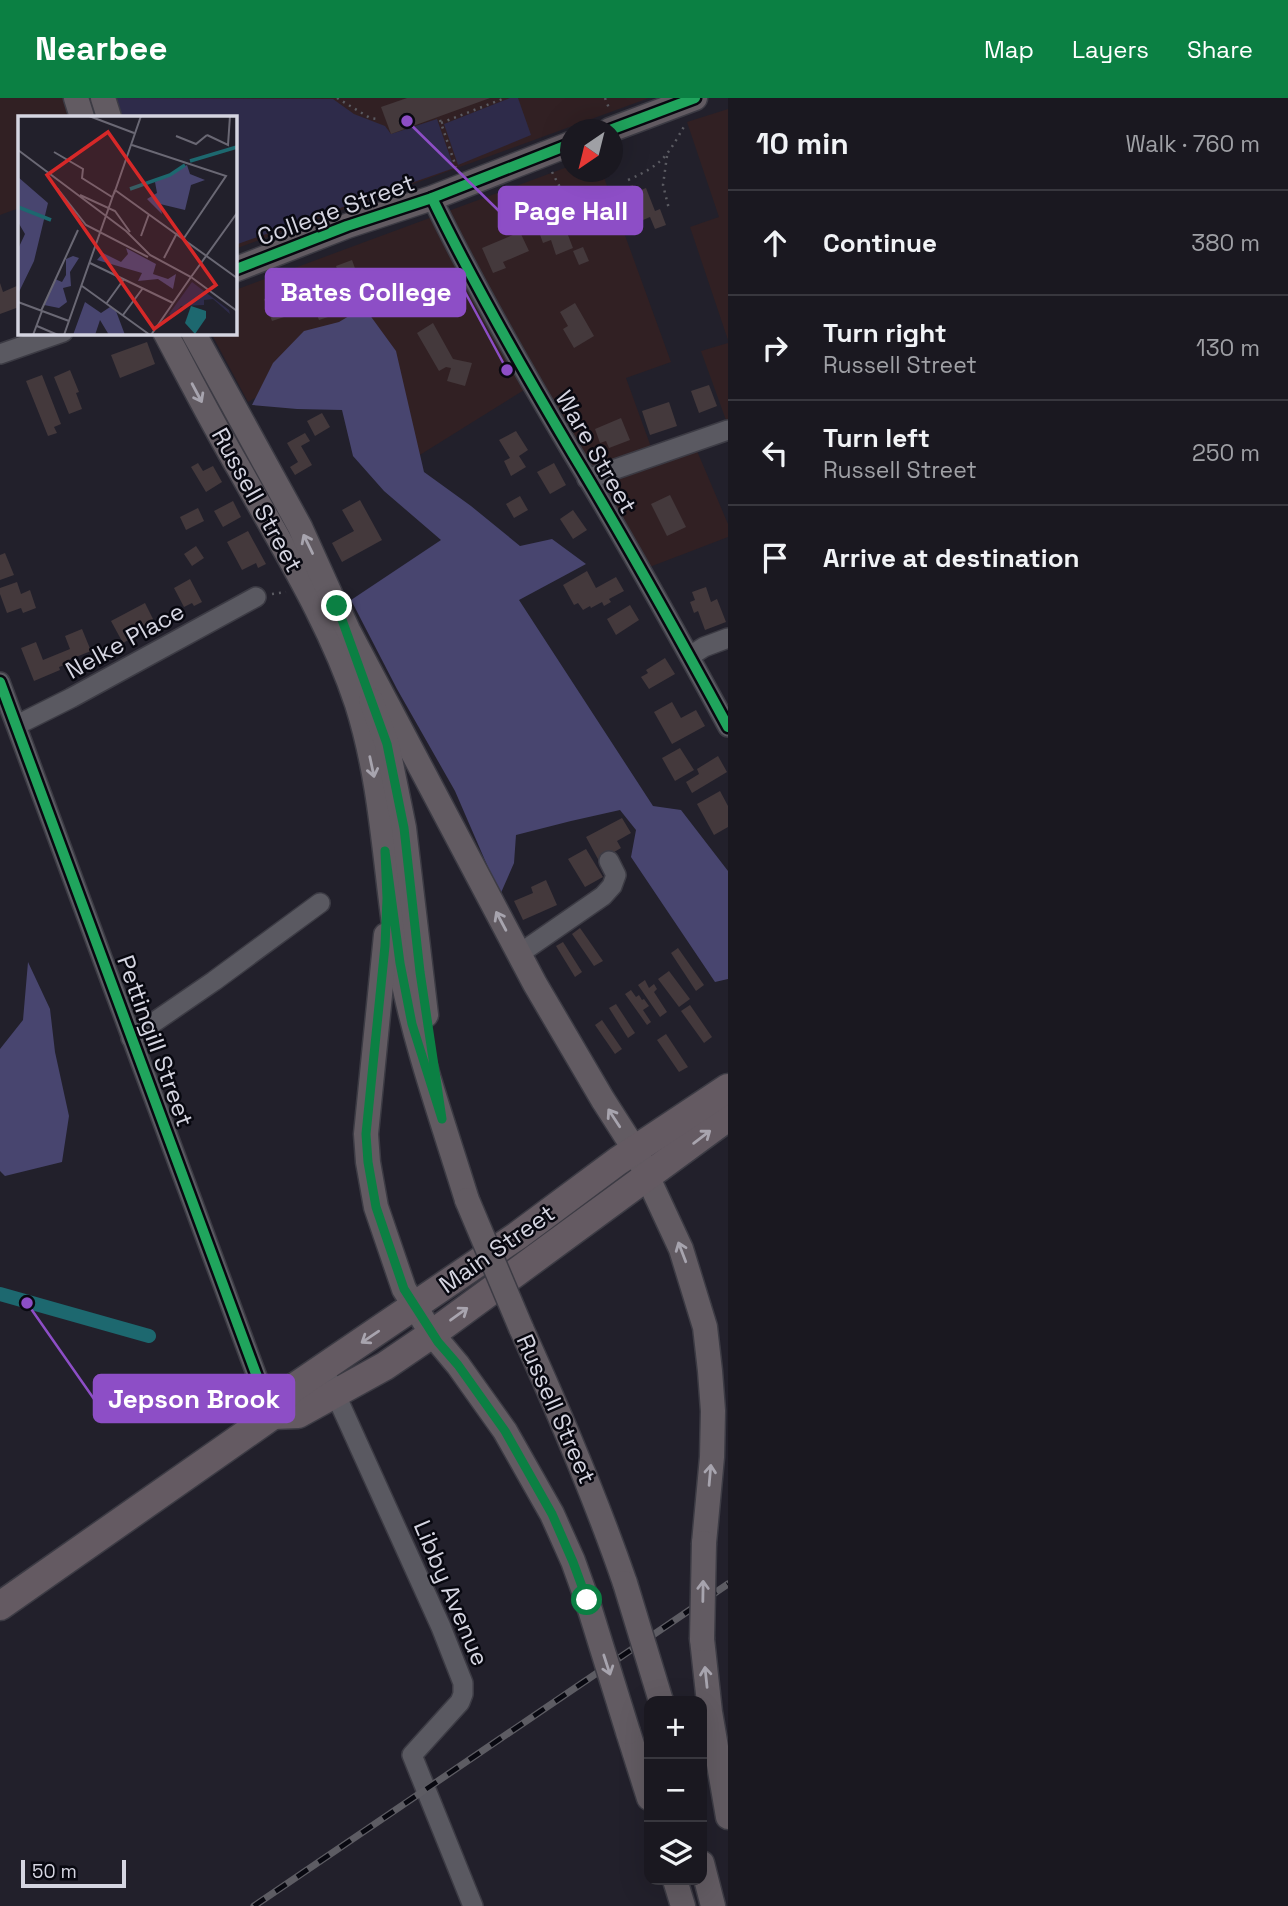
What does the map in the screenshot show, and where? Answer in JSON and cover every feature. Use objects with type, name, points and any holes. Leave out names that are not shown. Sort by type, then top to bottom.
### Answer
[{"type":"highway","name":"Main Street","points":[[0,1606],[273,1415],[289,1391],[517,1237],[635,1150],[728,1088]]},
{"type":"highway","name":"Main Street","points":[[273,1415],[298,1414],[385,1366],[649,1177],[728,1117]]},
{"type":"main road","points":[[76,98],[82,116]]},
{"type":"main road","points":[[103,98],[109,116]]},
{"type":"main road","points":[[623,120],[691,109]]},
{"type":"main road","name":"College Street","points":[[236,269],[560,148]]},
{"type":"main road","name":"Russell Street","points":[[166,334],[330,635],[344,669],[365,734],[380,803],[400,963],[412,1024],[467,1200],[602,1515],[659,1696]]},
{"type":"main road","name":"Russell Street","points":[[194,334],[300,527],[337,606],[387,744],[404,828],[420,972],[442,1119]]},
{"type":"main road","points":[[337,606],[519,954],[568,1043],[635,1150],[681,1249],[705,1327],[713,1411],[712,1457],[704,1543],[702,1639],[710,1712],[728,1816]]},
{"type":"main road","points":[[385,851],[385,946],[366,1134],[376,1207],[404,1289],[432,1334],[458,1365],[511,1442],[552,1514],[587,1600],[644,1782]]},
{"type":"main road","points":[[707,1883],[713,1906]]},
{"type":"main road","points":[[677,1885],[683,1906]]},
{"type":"street","name":"Ware Street","points":[[432,198],[503,333],[728,726]]},
{"type":"street","points":[[0,354],[57,334]]},
{"type":"street","points":[[587,479],[728,430]]},
{"type":"street","name":"Nelke Place","points":[[17,725],[256,597]]},
{"type":"street","points":[[690,656],[704,647],[728,638]]},
{"type":"street","name":"Pettingill Street","points":[[0,682],[273,1415]]},
{"type":"street","points":[[519,954],[603,896],[616,875],[609,862]]},
{"type":"street","points":[[131,1038],[320,903]]},
{"type":"street","name":"Libby Avenue","points":[[325,1368],[442,1627],[463,1683],[460,1702],[412,1755],[473,1906]]},
{"type":"path","points":[[337,98],[370,118],[377,119]]},
{"type":"path","points":[[457,170],[440,122],[505,98]]},
{"type":"path","points":[[605,98],[609,119]]},
{"type":"path","points":[[628,180],[659,164],[667,156],[691,109]]},
{"type":"path","points":[[667,156],[663,185],[669,209]]},
{"type":"path","points":[[552,172],[565,197]]},
{"type":"path","points":[[256,597],[293,591]]},
{"type":"shaded area","points":[[0,98],[65,98],[72,116],[18,116],[18,208],[0,215]]},
{"type":"shaded area","points":[[112,98],[649,98],[591,119],[560,119],[560,130],[236,249],[236,116],[120,116]]},
{"type":"shaded area","points":[[115,98],[333,99],[354,114],[385,126],[391,134],[437,119],[454,168],[236,245],[236,116],[122,116]]},
{"type":"shaded area","points":[[510,98],[518,98],[531,135],[458,165],[444,124]]},
{"type":"shaded area","points":[[728,109],[728,340],[690,227],[719,217],[687,122]]},
{"type":"shaded area","points":[[560,170],[560,182],[606,182],[671,362],[626,378],[651,447],[689,432],[728,524],[728,537],[647,568],[540,380],[415,458],[351,345],[248,402],[212,334],[236,334],[236,290]]},
{"type":"shaded area","points":[[364,307],[396,351],[424,472],[520,546],[552,539],[586,564],[519,600],[653,806],[681,810],[728,871],[728,979],[715,982],[631,857],[636,830],[620,810],[516,835],[514,863],[500,895],[455,791],[397,689],[351,600],[441,540],[384,491],[353,456],[342,410],[252,405],[273,363],[304,331],[339,322]]},
{"type":"shaded area","points":[[728,343],[728,420],[726,420],[701,351]]},
{"type":"shaded area","points":[[28,962],[50,1009],[55,1052],[69,1116],[62,1162],[5,1176],[0,1171],[0,1049],[23,1020]]},
{"type":"building","points":[[407,98],[490,98],[391,134],[381,107]]},
{"type":"building","points":[[633,185],[636,192],[646,188],[655,211],[660,209],[666,225],[655,229],[650,217],[636,223],[623,188]]},
{"type":"building","points":[[559,212],[573,248],[556,255],[551,240],[543,243],[535,221]]},
{"type":"building","points":[[520,232],[529,251],[503,262],[506,268],[493,273],[482,248]]},
{"type":"building","points":[[583,247],[589,261],[579,265],[573,251]]},
{"type":"building","points":[[352,260],[361,285],[345,291],[336,266]]},
{"type":"building","points":[[324,279],[337,314],[319,320],[306,286]]},
{"type":"building","points":[[0,283],[3,292],[18,285],[18,307],[0,314]]},
{"type":"building","points":[[282,293],[290,315],[272,321],[264,299]]},
{"type":"building","points":[[575,303],[594,336],[574,348],[563,329],[568,326],[560,312]]},
{"type":"building","points":[[433,323],[453,359],[472,363],[465,386],[447,381],[451,368],[446,367],[439,371],[417,333]]},
{"type":"building","points":[[147,342],[155,364],[120,378],[111,355]]},
{"type":"building","points":[[70,370],[79,392],[76,393],[82,409],[69,414],[54,377]]},
{"type":"building","points":[[42,375],[61,424],[54,427],[57,433],[48,436],[26,381]]},
{"type":"building","points":[[709,385],[717,406],[699,413],[691,391]]},
{"type":"building","points":[[669,402],[677,426],[650,435],[642,411]]},
{"type":"building","points":[[322,413],[330,427],[315,436],[307,421]]},
{"type":"building","points":[[621,418],[630,440],[609,448],[606,441],[600,443],[595,429]]},
{"type":"building","points":[[516,431],[528,450],[519,456],[526,467],[511,476],[504,461],[510,458],[499,440]]},
{"type":"building","points":[[305,433],[310,441],[301,446],[312,465],[295,475],[290,467],[298,462],[287,443]]},
{"type":"building","points":[[198,463],[203,471],[213,466],[222,482],[206,492],[191,467]]},
{"type":"building","points":[[554,463],[566,485],[550,494],[537,472]]},
{"type":"building","points":[[670,495],[686,527],[667,536],[651,504]]},
{"type":"building","points":[[520,496],[528,510],[514,518],[506,504]]},
{"type":"building","points":[[360,500],[382,540],[342,562],[332,543],[354,531],[342,510]]},
{"type":"building","points":[[233,501],[241,517],[223,527],[214,511]]},
{"type":"building","points":[[198,508],[204,521],[186,530],[180,517]]},
{"type":"building","points":[[573,510],[587,530],[573,539],[560,519]]},
{"type":"building","points":[[248,531],[266,564],[258,568],[256,563],[242,570],[227,542]]},
{"type":"building","points":[[196,546],[204,558],[192,566],[184,554]]},
{"type":"building","points":[[5,553],[14,575],[0,580],[0,555]]},
{"type":"building","points":[[587,571],[596,588],[616,577],[624,591],[609,599],[611,602],[604,606],[602,602],[583,610],[578,603],[574,605],[563,585]]},
{"type":"building","points":[[190,579],[202,602],[184,607],[174,588]]},
{"type":"building","points":[[17,582],[21,594],[30,590],[36,608],[23,613],[21,608],[7,613],[0,588]]},
{"type":"building","points":[[706,587],[711,602],[717,599],[726,622],[705,630],[698,611],[694,613],[690,602],[695,600],[692,592]]},
{"type":"building","points":[[145,603],[156,625],[123,643],[111,621]]},
{"type":"building","points":[[630,605],[639,620],[616,635],[607,619]]},
{"type":"building","points":[[82,629],[91,651],[66,661],[67,664],[59,667],[60,670],[34,681],[21,648],[36,642],[43,660],[70,649],[65,636]]},
{"type":"building","points":[[665,658],[675,674],[649,689],[641,677],[648,673],[646,670]]},
{"type":"building","points":[[672,702],[681,718],[696,710],[705,726],[672,744],[654,712]]},
{"type":"building","points":[[680,748],[694,770],[675,781],[662,758]]},
{"type":"building","points":[[718,756],[727,772],[692,793],[686,782],[699,774],[697,769]]},
{"type":"building","points":[[720,791],[728,806],[728,827],[714,835],[697,804]]},
{"type":"building","points":[[622,818],[631,833],[617,841],[621,848],[599,861],[586,837]]},
{"type":"building","points":[[586,849],[603,877],[585,887],[568,859]]},
{"type":"building","points":[[546,880],[557,905],[523,920],[514,901],[533,893],[531,887]]},
{"type":"building","points":[[580,928],[603,961],[594,966],[572,934]]},
{"type":"building","points":[[563,942],[582,972],[575,977],[556,946]]},
{"type":"building","points":[[678,948],[704,985],[696,991],[671,953]]},
{"type":"building","points":[[669,971],[690,999],[679,1007],[658,979]]},
{"type":"building","points":[[645,980],[649,988],[654,984],[657,989],[654,992],[667,1012],[660,1017],[638,985]]},
{"type":"building","points":[[631,990],[649,1006],[643,1010],[651,1022],[647,1025],[625,994]]},
{"type":"building","points":[[616,1004],[635,1033],[628,1038],[609,1008]]},
{"type":"building","points":[[690,1005],[712,1037],[704,1043],[681,1011]]},
{"type":"building","points":[[602,1020],[622,1049],[615,1054],[595,1025]]},
{"type":"building","points":[[666,1034],[688,1067],[679,1072],[657,1040]]},
{"type":"waterway","points":[[0,1294],[149,1336]]},
{"type":"railway","points":[[254,1906],[728,1584]]},
{"type":"cycle path","points":[[623,125],[695,98]]},
{"type":"cycle path","points":[[236,269],[560,148]]},
{"type":"cycle path","points":[[432,198],[499,327],[633,555],[728,727]]},
{"type":"cycle path","points":[[0,682],[273,1415]]},
{"type":"place","name":"Page Hall","points":[[407,121]]},
{"type":"place","name":"Bates College","points":[[507,370]]},
{"type":"place","name":"Jepson Brook","points":[[27,1303]]},
{"type":"route","points":[[337,606],[387,744],[404,828],[420,972],[442,1119],[412,1024],[400,963],[385,851],[385,946],[366,1134],[376,1207],[404,1289],[438,1342],[458,1365],[505,1431],[552,1514],[587,1600]]}]
